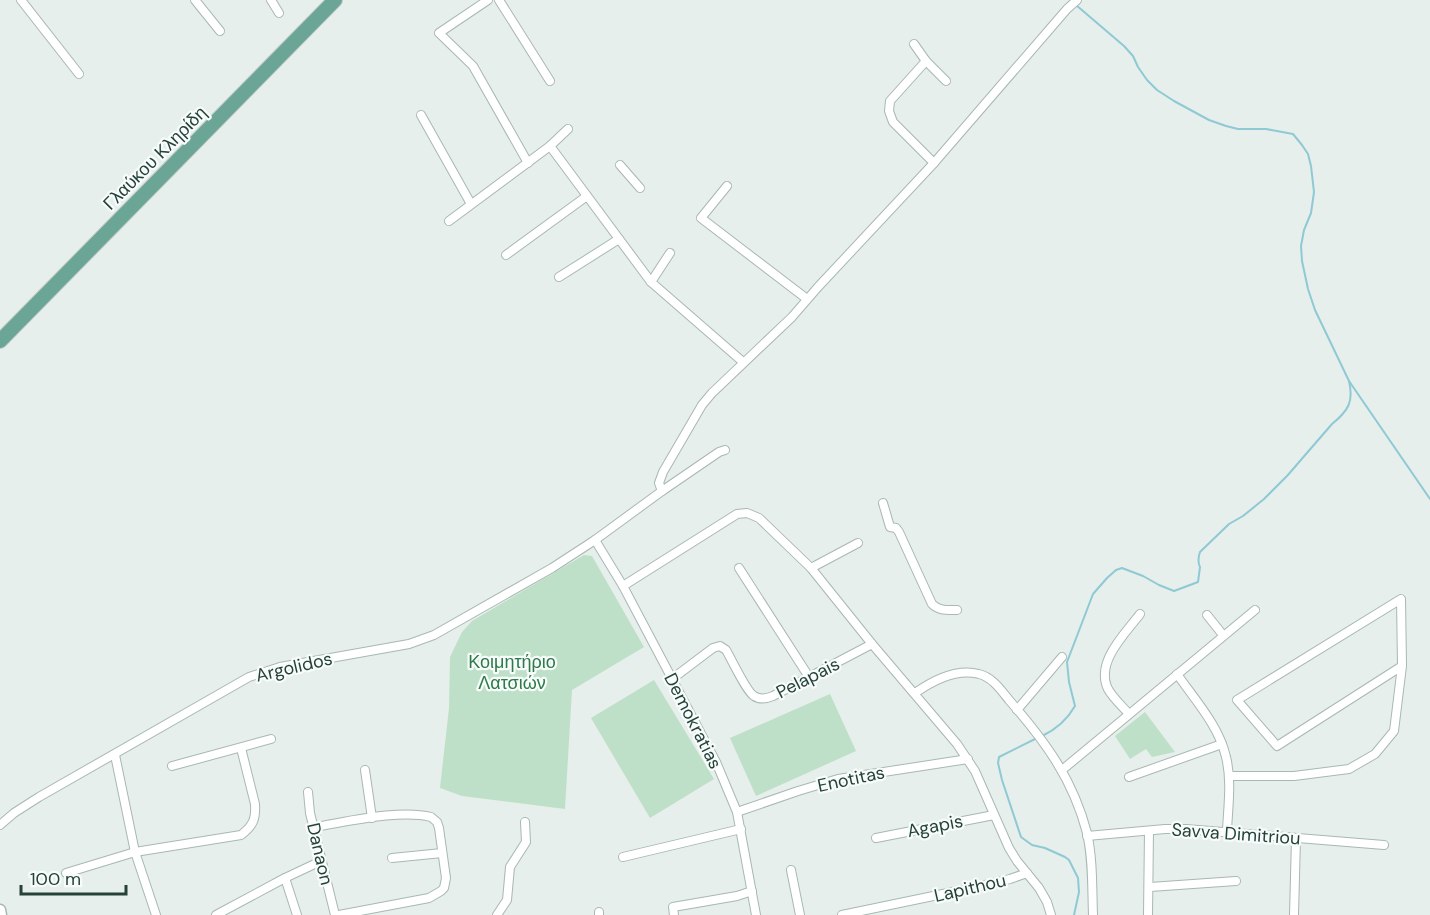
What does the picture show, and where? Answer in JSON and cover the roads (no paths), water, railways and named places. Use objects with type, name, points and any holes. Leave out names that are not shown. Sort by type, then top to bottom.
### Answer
[{"type":"main road","name":"Γλαύκου Κληρίδη","points":[[0,341],[335,0]]},
{"type":"street","points":[[21,0],[79,74]]},
{"type":"street","points":[[195,0],[220,31]]},
{"type":"street","points":[[271,0],[279,13]]},
{"type":"street","points":[[488,0],[440,33],[473,66],[528,163]]},
{"type":"street","points":[[499,0],[550,81]]},
{"type":"street","points":[[662,491],[659,483],[661,476],[702,405],[712,393],[780,329],[934,163],[1074,3]]},
{"type":"street","points":[[914,44],[926,61],[946,81]]},
{"type":"street","points":[[926,61],[890,101],[889,111],[893,122],[934,163]]},
{"type":"street","points":[[421,115],[471,204]]},
{"type":"street","points":[[449,221],[550,146],[568,129]]},
{"type":"street","points":[[550,146],[651,282],[743,362]]},
{"type":"street","points":[[620,165],[640,188]]},
{"type":"street","points":[[727,186],[701,218],[807,299]]},
{"type":"street","points":[[506,255],[587,196]]},
{"type":"street","points":[[559,277],[619,238]]},
{"type":"street","points":[[651,282],[670,253]]},
{"type":"street","name":"Argolidos","points":[[1,823],[34,800],[249,677],[280,667],[398,646],[434,635],[552,568],[724,450]]},
{"type":"street","points":[[883,503],[891,527],[896,528],[899,532],[932,604],[939,609],[957,610]]},
{"type":"street","points":[[623,586],[732,517],[742,513],[753,515],[763,522],[811,568],[968,759],[979,777],[1009,848],[1043,895],[1051,915]]},
{"type":"street","name":"Demokratias","points":[[595,540],[623,586],[716,762],[737,812],[756,915]]},
{"type":"street","points":[[811,568],[858,543]]},
{"type":"street","points":[[739,568],[809,677]]},
{"type":"street","points":[[1229,776],[1294,776],[1349,769],[1375,754],[1394,731],[1402,666],[1401,599],[1237,700],[1276,746],[1402,666]]},
{"type":"street","points":[[1062,770],[1256,610]]},
{"type":"street","points":[[1129,714],[1108,689],[1105,670],[1112,652],[1140,614]]},
{"type":"street","points":[[1208,615],[1224,635]]},
{"type":"street","name":"Pelapais","points":[[672,679],[717,646],[723,647],[748,690],[757,698],[770,698],[872,644]]},
{"type":"street","points":[[1017,710],[1062,657]]},
{"type":"street","points":[[915,693],[933,682],[952,675],[979,674],[993,682],[1046,745],[1062,770],[1087,836],[1091,863],[1093,915]]},
{"type":"street","points":[[1177,674],[1210,721],[1227,758],[1229,776],[1227,831]]},
{"type":"street","points":[[172,766],[271,740]]},
{"type":"street","points":[[1130,777],[1222,744]]},
{"type":"street","points":[[66,873],[135,852],[241,835],[248,830],[254,820],[255,808],[241,747]]},
{"type":"street","points":[[115,755],[135,852],[156,915]]},
{"type":"street","name":"Enotitas","points":[[737,812],[838,779],[968,759]]},
{"type":"street","points":[[365,770],[372,818]]},
{"type":"street","name":"Danaon","points":[[308,792],[310,813],[321,861],[337,915]]},
{"type":"street","name":"Agapis","points":[[876,838],[994,815]]},
{"type":"street","points":[[314,827],[372,818],[422,816],[434,819],[439,828],[446,878],[444,888],[438,894],[429,898],[337,915]]},
{"type":"street","points":[[497,915],[507,900],[510,867],[525,842],[525,822]]},
{"type":"street","points":[[623,857],[741,829]]},
{"type":"street","name":"Savva Dimitriou","points":[[1087,836],[1176,829],[1227,831],[1384,845]]},
{"type":"street","points":[[1148,915],[1149,831]]},
{"type":"street","points":[[1294,915],[1296,838]]},
{"type":"street","points":[[392,858],[442,853]]},
{"type":"street","points":[[216,915],[321,861]]},
{"type":"street","points":[[791,870],[800,915]]},
{"type":"street","name":"Lapithou","points":[[842,915],[967,889],[1027,873]]},
{"type":"street","points":[[285,878],[297,915]]},
{"type":"street","points":[[1149,887],[1236,881]]},
{"type":"street","points":[[674,915],[673,907],[737,896],[752,891]]},
{"type":"street","points":[[0,910],[1,915]]},
{"type":"waterway","points":[[1076,5],[1124,46],[1133,56],[1147,80],[1174,101],[1209,120],[1226,126],[1293,134],[1302,145],[1308,154],[1314,192],[1311,213],[1301,246],[1302,261],[1315,310],[1349,381],[1430,499]]},
{"type":"waterway","points":[[1042,736],[1061,724],[1075,706],[1067,662],[1093,594],[1107,578],[1122,568],[1174,591],[1198,582],[1200,552],[1229,524],[1264,499],[1342,415],[1350,400],[1349,381]]},
{"type":"waterway","points":[[1037,738],[999,757],[998,763],[1021,837],[1032,845],[1045,848],[1069,860],[1078,878],[1079,892],[1074,915]]},
{"type":"park label","name":"Κοιμητήριο Λατσιών","points":[[512,672]]}]
